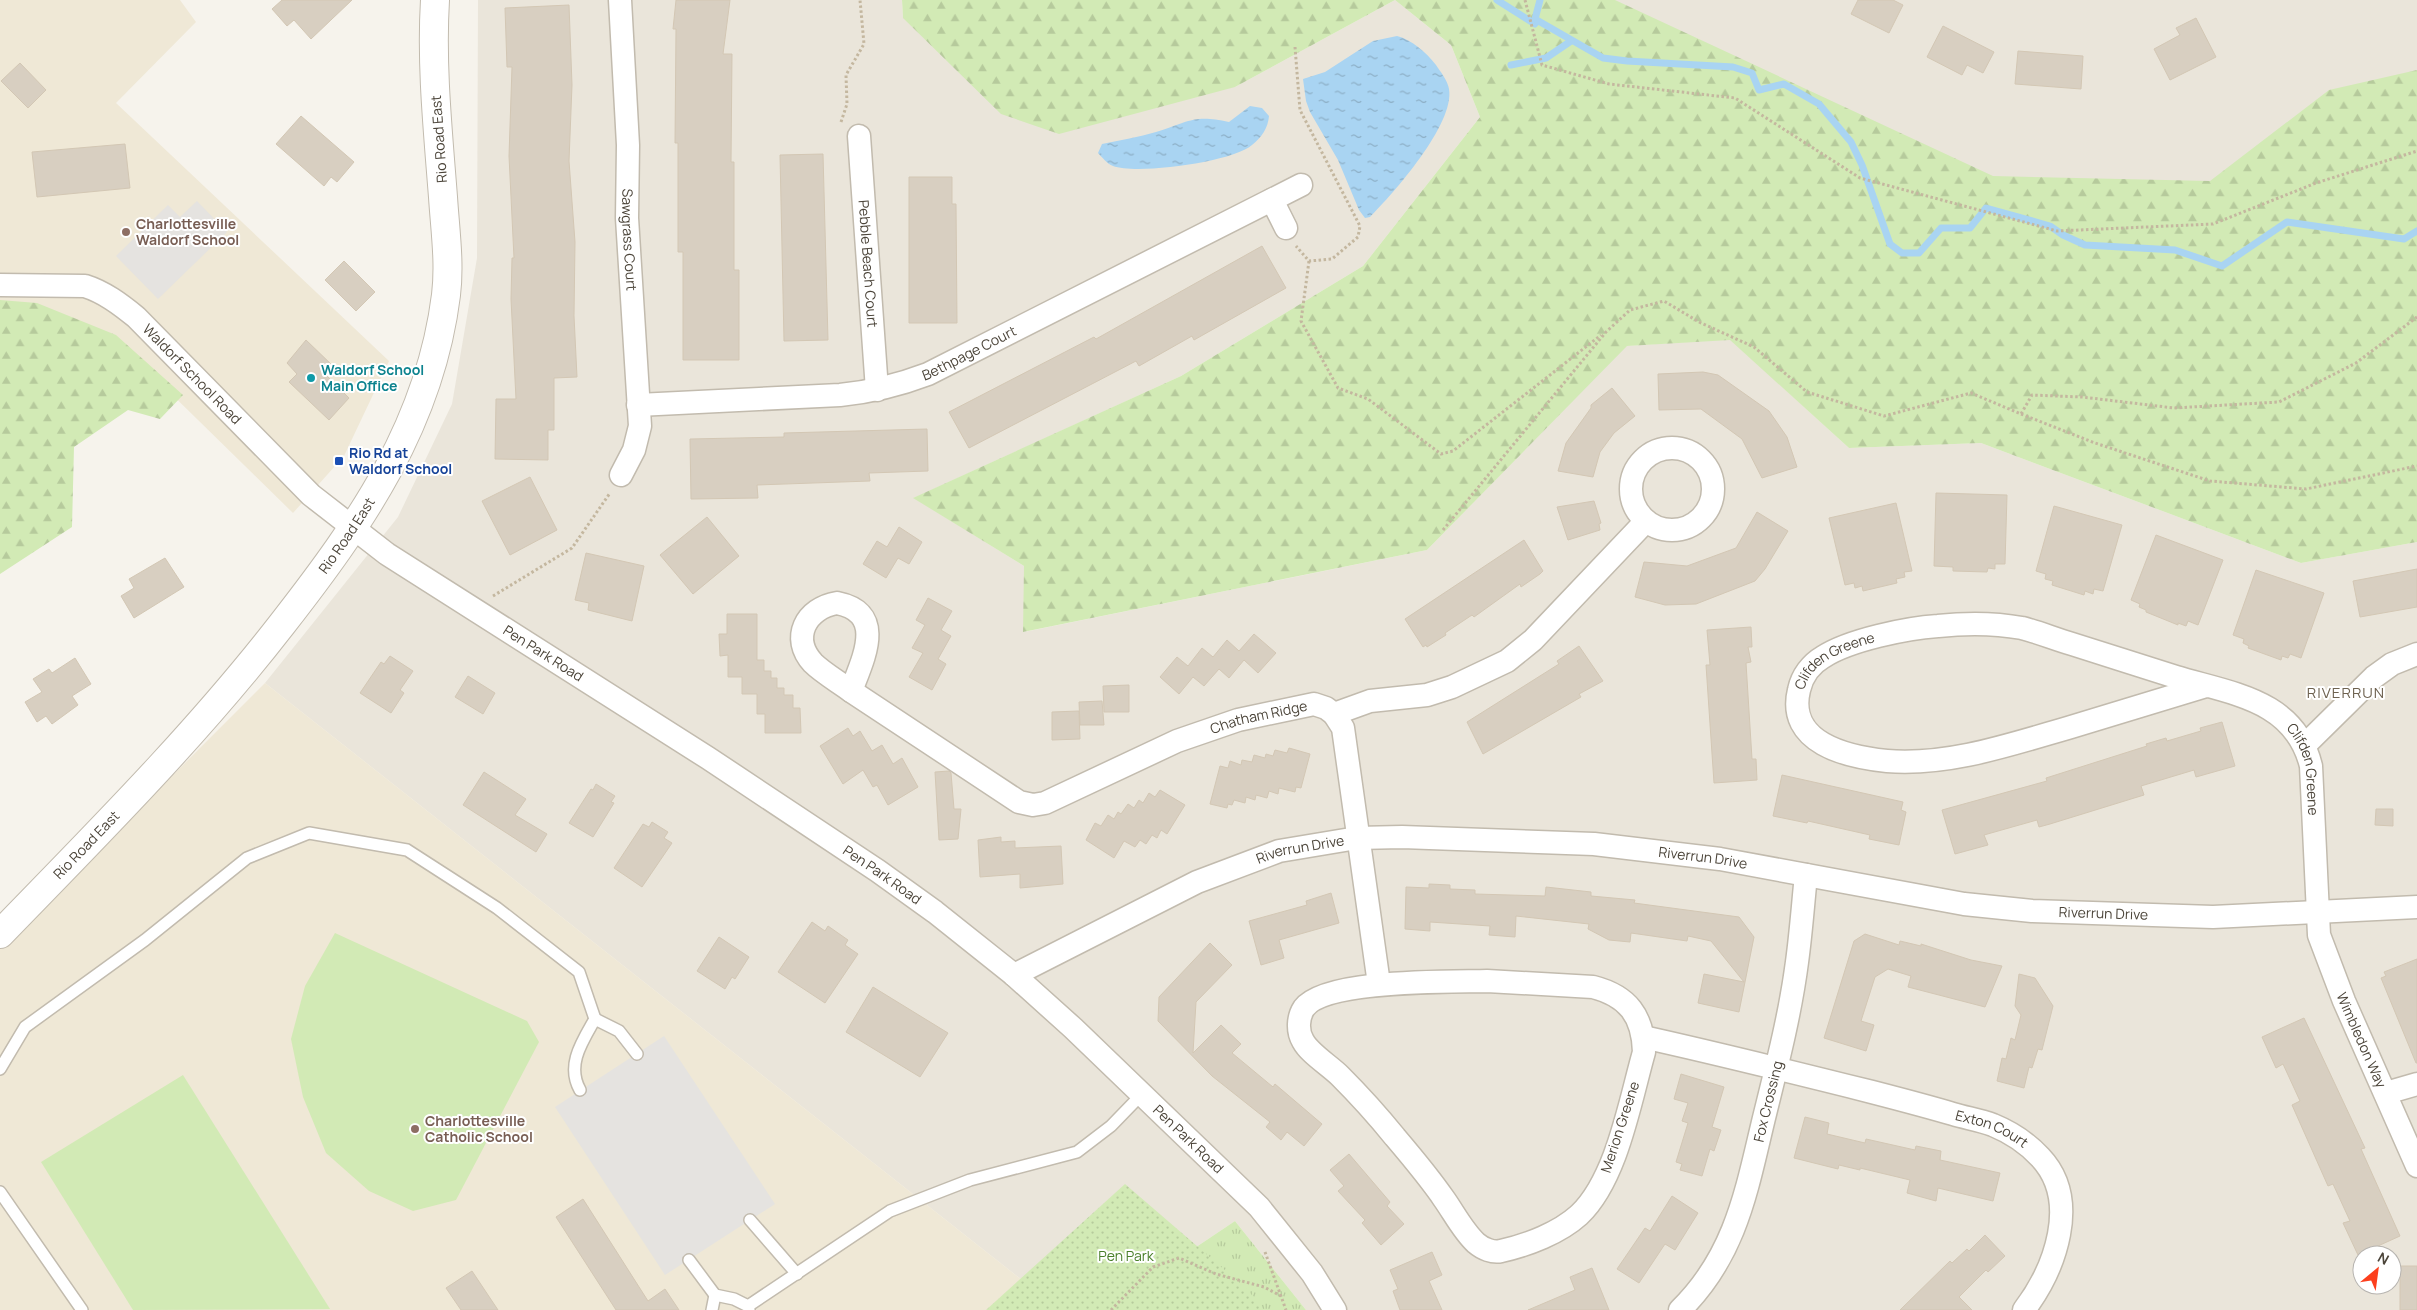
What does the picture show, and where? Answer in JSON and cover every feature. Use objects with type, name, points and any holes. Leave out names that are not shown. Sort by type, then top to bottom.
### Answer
[{"type":"street","name":"Rio Road East","points":[[0,934],[164,764],[260,654],[353,529],[384,481],[413,420],[432,365],[447,292],[447,250],[436,86],[435,0]]},
{"type":"street","name":"Sawgrass Court","points":[[620,0],[628,145],[626,211],[638,405],[638,438],[621,476]]},
{"type":"street","name":"Pebble Beach Court","points":[[849,131],[877,390]]},
{"type":"street","name":"Bethpage Court","points":[[638,405],[840,395],[877,390],[928,374],[1301,185]]},
{"type":"street","points":[[1272,200],[1286,228]]},
{"type":"street","name":"Waldorf School Road","points":[[0,285],[84,286],[96,289],[118,302],[136,317],[311,495],[353,529]]},
{"type":"street","points":[[1379,984],[1343,728],[1334,714],[1370,701],[1426,695],[1452,688],[1507,661],[1533,640],[1646,521]]},
{"type":"street","name":"Pen Park Road","points":[[353,529],[387,554],[708,758],[878,871],[936,912],[1014,975],[1142,1094],[1259,1207],[1292,1246],[1335,1310]]},
{"type":"street","name":"Clifden Greene","points":[[2206,686],[2024,741],[1963,755],[1922,761],[1887,760],[1851,755],[1830,748],[1814,738],[1804,727],[1798,712],[1797,696],[1800,683],[1808,669],[1823,656],[1855,643],[1901,631],[1937,626],[1980,624],[2022,628],[2206,686],[2267,706],[2284,717],[2298,732],[2305,745],[2311,766],[2316,912]]},
{"type":"street","points":[[2305,745],[2374,677],[2392,664],[2417,654]]},
{"type":"street","name":"Chatham Ridge","points":[[850,691],[1019,802],[1033,805],[1044,803],[1176,741],[1238,720],[1314,704],[1326,708],[1334,714]]},
{"type":"street","name":"Riverrun Drive","points":[[1014,975],[1197,882],[1279,852],[1357,838],[1402,837],[1594,844],[1720,859],[1964,904],[2032,911],[2213,917],[2417,907]]},
{"type":"street","name":"Fox Crossing","points":[[1680,1310],[1711,1274],[1728,1245],[1741,1213],[1776,1068],[1797,963],[1806,875]]},
{"type":"street","name":"Wimbledon Way","points":[[2316,912],[2319,934],[2344,1001],[2417,1166]]},
{"type":"street","name":"Merion Greene","points":[[1488,981],[1593,987],[1607,990],[1622,999],[1634,1012],[1643,1037],[1644,1052],[1612,1162],[1600,1187],[1579,1214],[1555,1231],[1528,1243],[1499,1251],[1489,1250],[1473,1240],[1429,1178],[1382,1120],[1339,1075],[1303,1042],[1299,1033],[1301,1014],[1312,999],[1324,994],[1379,984],[1488,981]]},
{"type":"street","name":"Exton Court","points":[[1643,1037],[1776,1068],[1992,1125],[2014,1136],[2041,1158],[2051,1172],[2058,1192],[2061,1213],[2058,1240],[2049,1269],[2024,1310]]},
{"type":"street","points":[[2386,1093],[2417,1084]]},
{"type":"lane","points":[[0,1069],[25,1027],[145,940],[247,858],[309,833],[406,850],[497,908],[579,972],[595,1019],[619,1031],[637,1054]]},
{"type":"lane","points":[[580,1090],[574,1079],[578,1050],[595,1019]]},
{"type":"lane","points":[[689,1260],[716,1295],[734,1299],[749,1308],[890,1211],[970,1180],[1077,1152],[1111,1126],[1142,1094]]},
{"type":"lane","points":[[0,1192],[82,1310]]},
{"type":"lane","points":[[750,1220],[796,1274]]},
{"type":"lane","points":[[712,1310],[716,1295]]},
{"type":"path","points":[[849,131],[846,75],[864,44],[860,0]]},
{"type":"path","points":[[1525,0],[1542,65],[1609,84],[1735,98],[1860,178],[2057,231],[2213,224],[2316,183],[2417,151]]},
{"type":"path","points":[[1295,47],[1300,110],[1304,122],[1360,226],[1358,237],[1332,258],[1309,261]]},
{"type":"path","points":[[1286,228],[1294,244],[1309,261],[1301,321],[1338,388],[1368,398],[1441,454],[1453,451],[1606,332],[1630,310],[1664,301],[1699,322],[1754,347],[1807,392],[1884,416],[1971,393],[2095,443],[2210,481],[2306,489],[2417,466]]},
{"type":"path","points":[[2022,414],[2032,395],[2082,397],[2174,408],[2279,402],[2356,363],[2417,317]]},
{"type":"path","points":[[1443,530],[1606,332]]},
{"type":"path","points":[[486,601],[572,548],[621,476]]},
{"type":"path","points":[[1111,1310],[1153,1267],[1179,1258],[1216,1274],[1264,1287],[1281,1296],[1286,1310]]},
{"type":"shaded area","name":"Charlottesville Waldorf School","points":[[0,0],[180,0],[196,22],[116,103],[389,361],[344,456],[293,513],[151,374],[0,428]]},
{"type":"shaded area","name":"RIVERRUN","points":[[478,0],[902,0],[903,18],[1235,87],[1395,0],[1451,45],[1480,117],[1363,266],[1181,376],[914,498],[1024,566],[1024,632],[1427,550],[1626,346],[1730,339],[1849,448],[1981,443],[2301,563],[2417,542],[2417,1310],[1306,1310],[1235,1221],[1102,1310],[1060,1310],[265,683],[398,517],[452,404],[477,258]]},
{"type":"shaded area","points":[[1556,0],[2417,0],[2417,195],[1934,268]]},
{"type":"shaded area","points":[[197,201],[227,232],[158,299],[116,256],[168,205],[180,217]]},
{"type":"shaded area","name":"Charlottesville Catholic School","points":[[265,683],[1060,1310],[0,1310],[0,948]]},
{"type":"shaded area","points":[[664,1036],[775,1204],[665,1275],[555,1107]]},
{"type":"green space","points":[[902,0],[1395,0],[1235,87],[1059,134],[1001,114],[903,18]]},
{"type":"green space","points":[[1395,0],[1615,0],[1993,176],[2210,181],[2329,90],[2417,70],[2417,542],[2301,563],[1981,443],[1849,448],[1730,340],[1627,346],[1427,550],[1023,632],[1024,566],[913,498],[1181,376],[1363,266],[1480,117],[1451,45]]},
{"type":"green space","points":[[0,300],[37,303],[116,335],[183,395],[160,419],[128,410],[74,447],[72,527],[0,574]]},
{"type":"green space","points":[[335,933],[527,1021],[539,1042],[456,1200],[413,1211],[369,1191],[326,1153],[303,1097],[291,1039],[305,986]]},
{"type":"green space","points":[[183,1075],[330,1309],[133,1310],[41,1162]]},
{"type":"green space","name":"Pen Park","points":[[1125,1184],[1248,1290],[1263,1310],[986,1310]]},
{"type":"green space","points":[[1235,1221],[1306,1310],[1102,1310]]},
{"type":"water","points":[[1397,36],[1408,40],[1418,47],[1436,65],[1444,76],[1449,89],[1448,104],[1433,139],[1407,176],[1370,217],[1365,218],[1359,210],[1338,160],[1310,112],[1306,101],[1303,79],[1325,72],[1373,41]]},
{"type":"water","points":[[1250,106],[1262,108],[1269,116],[1266,128],[1252,145],[1226,157],[1163,168],[1142,169],[1113,166],[1098,153],[1102,144],[1150,134],[1191,120],[1207,119],[1229,122]]},
{"type":"building","points":[[282,0],[352,0],[311,39],[294,20],[287,26],[272,9]]},
{"type":"building","points":[[676,0],[730,0],[723,54],[732,54],[731,162],[734,162],[734,270],[739,270],[739,360],[683,360],[683,252],[678,252],[678,143],[675,143],[676,29],[673,29]]},
{"type":"building","points":[[1858,0],[1893,0],[1903,5],[1889,33],[1851,14]]},
{"type":"building","points":[[569,5],[572,85],[569,161],[575,242],[574,316],[577,377],[554,378],[554,430],[548,430],[548,460],[495,459],[496,399],[516,399],[511,299],[512,258],[514,258],[509,156],[512,67],[507,67],[505,8]]},
{"type":"building","points":[[2196,18],[2216,57],[2170,80],[2154,49],[2180,35],[2176,28]]},
{"type":"building","points":[[1943,26],[1994,52],[1983,73],[1967,65],[1962,75],[1927,57]]},
{"type":"building","points":[[2018,51],[2083,56],[2081,89],[2015,84]]},
{"type":"building","points":[[20,63],[46,90],[28,108],[1,81]]},
{"type":"building","points":[[301,116],[354,162],[337,182],[331,177],[324,186],[276,144]]},
{"type":"building","points":[[125,144],[130,188],[37,197],[32,152]]},
{"type":"building","points":[[823,154],[828,340],[784,341],[780,155]]},
{"type":"building","points":[[909,177],[952,177],[952,204],[956,204],[957,323],[909,323]]},
{"type":"building","points":[[1262,246],[1286,288],[1194,340],[1192,336],[1139,366],[1136,361],[969,448],[949,412],[1094,337],[1096,339]]},
{"type":"building","points":[[344,261],[375,292],[356,311],[325,280]]},
{"type":"building","name":"Waldorf School Main Office","points":[[306,340],[333,366],[325,374],[349,398],[329,420],[289,382],[297,374],[287,363]]},
{"type":"building","points":[[1703,372],[1718,375],[1769,411],[1787,437],[1797,467],[1762,478],[1742,439],[1701,409],[1659,410],[1658,374]]},
{"type":"building","points":[[1612,388],[1635,416],[1614,433],[1600,452],[1593,477],[1558,471],[1566,443],[1591,408],[1591,405]]},
{"type":"building","points":[[927,429],[928,471],[869,473],[870,481],[757,485],[758,498],[691,499],[690,439],[784,437],[784,433]]},
{"type":"building","points":[[530,477],[557,530],[510,555],[482,501]]},
{"type":"building","points":[[1936,493],[2007,495],[2005,564],[1995,564],[1995,569],[1988,568],[1987,572],[1953,571],[1953,567],[1934,566]]},
{"type":"building","points":[[1594,501],[1601,523],[1599,524],[1600,530],[1568,540],[1557,507]]},
{"type":"building","points":[[1896,503],[1912,571],[1904,572],[1905,577],[1896,579],[1897,583],[1863,591],[1862,586],[1855,588],[1854,583],[1845,585],[1829,518]]},
{"type":"building","points":[[2054,506],[2122,525],[2103,591],[2094,589],[2093,594],[2085,591],[2084,595],[2052,585],[2053,581],[2045,579],[2046,574],[2036,571]]},
{"type":"building","points":[[1757,512],[1788,531],[1765,569],[1755,581],[1696,604],[1665,605],[1635,597],[1644,562],[1687,566],[1736,548]]},
{"type":"building","points":[[707,517],[739,556],[693,594],[660,555]]},
{"type":"building","points":[[899,527],[922,542],[909,564],[898,558],[886,578],[863,564],[877,541],[887,547]]},
{"type":"building","points":[[2156,535],[2223,560],[2198,625],[2188,621],[2186,626],[2178,623],[2178,625],[2146,612],[2146,610],[2139,607],[2140,604],[2131,600]]},
{"type":"building","points":[[1524,540],[1543,571],[1521,587],[1520,584],[1474,617],[1472,615],[1445,633],[1446,635],[1427,647],[1426,645],[1423,647],[1405,619]]},
{"type":"building","points":[[586,553],[644,566],[632,621],[588,610],[589,603],[575,600]]},
{"type":"building","points":[[165,558],[184,587],[134,618],[121,596],[134,588],[129,579]]},
{"type":"building","points":[[2417,569],[2417,607],[2360,617],[2353,581]]},
{"type":"building","points":[[2256,570],[2324,593],[2301,658],[2290,654],[2288,658],[2282,656],[2281,660],[2248,648],[2249,646],[2243,643],[2244,639],[2233,635]]},
{"type":"building","points":[[928,598],[952,611],[941,630],[951,636],[938,659],[946,664],[932,690],[909,677],[923,653],[912,648],[925,625],[916,620]]},
{"type":"building","points":[[727,614],[757,614],[757,660],[764,660],[764,671],[771,671],[771,678],[777,678],[777,688],[784,688],[784,695],[793,695],[793,708],[800,708],[801,733],[765,733],[765,714],[757,714],[757,694],[742,694],[742,677],[728,677],[728,655],[720,656],[719,634],[727,634]]},
{"type":"building","points":[[1751,627],[1752,647],[1748,647],[1751,662],[1746,663],[1752,759],[1756,759],[1757,780],[1714,783],[1706,665],[1710,665],[1707,630]]},
{"type":"building","points":[[1254,634],[1276,653],[1258,673],[1244,660],[1229,678],[1219,669],[1204,686],[1193,677],[1179,694],[1160,677],[1177,657],[1188,666],[1202,648],[1213,657],[1227,640],[1239,651]]},
{"type":"building","points":[[1579,646],[1603,681],[1579,694],[1581,697],[1483,754],[1467,722],[1559,664],[1557,661]]},
{"type":"building","points":[[390,656],[413,671],[400,690],[404,693],[391,713],[360,693],[381,662],[384,664]]},
{"type":"building","points":[[75,658],[91,684],[72,696],[78,705],[52,724],[46,716],[37,722],[25,702],[42,692],[33,679],[49,669],[52,673]]},
{"type":"building","points":[[468,676],[495,693],[483,714],[455,697]]},
{"type":"building","points":[[1129,685],[1129,712],[1104,712],[1103,686]]},
{"type":"building","points":[[1102,701],[1104,725],[1080,725],[1079,702]]},
{"type":"building","points":[[1079,711],[1080,739],[1052,740],[1052,712]]},
{"type":"building","points":[[2222,722],[2235,766],[2196,777],[2194,770],[2141,786],[2144,795],[2039,827],[2037,820],[1984,835],[1988,845],[1955,854],[1942,810],[2047,781],[2046,778],[2147,746],[2146,744],[2166,738],[2167,741],[2201,731],[2200,728]]},
{"type":"building","points":[[848,728],[853,736],[860,731],[872,751],[882,745],[893,764],[902,758],[918,787],[888,805],[877,785],[873,787],[863,770],[843,784],[820,746]]},
{"type":"building","points":[[1289,748],[1310,754],[1301,788],[1296,787],[1295,792],[1279,788],[1278,794],[1269,791],[1267,798],[1256,795],[1255,800],[1246,797],[1245,803],[1234,800],[1232,805],[1228,804],[1227,808],[1210,804],[1220,766],[1228,768],[1230,761],[1241,765],[1242,760],[1252,762],[1254,755],[1265,758],[1266,754],[1273,756],[1275,750],[1287,753]]},
{"type":"building","points":[[949,771],[951,773],[954,809],[961,809],[958,839],[939,840],[935,772]]},
{"type":"building","points":[[484,772],[526,799],[515,815],[547,834],[536,852],[463,805]]},
{"type":"building","points":[[1782,775],[1903,802],[1901,810],[1906,812],[1899,845],[1869,839],[1870,835],[1808,821],[1807,823],[1773,816]]},
{"type":"building","points":[[596,784],[615,796],[611,802],[614,803],[593,837],[569,823]]},
{"type":"building","points":[[1160,790],[1185,805],[1167,834],[1161,830],[1157,838],[1152,835],[1146,844],[1140,840],[1135,847],[1124,841],[1114,858],[1086,840],[1095,823],[1101,826],[1108,815],[1114,819],[1118,812],[1121,814],[1128,804],[1134,808],[1139,800],[1143,803],[1149,793],[1155,797]]},
{"type":"building","points":[[2376,809],[2393,809],[2393,826],[2375,825]]},
{"type":"building","points":[[652,822],[668,832],[664,838],[672,843],[642,887],[614,868],[643,824],[649,827]]},
{"type":"building","points":[[1001,837],[1001,842],[1015,841],[1015,848],[1061,846],[1063,884],[1020,888],[1020,874],[980,877],[978,840]]},
{"type":"building","points":[[1429,884],[1450,885],[1450,889],[1475,890],[1475,894],[1545,896],[1546,887],[1591,892],[1591,896],[1635,900],[1634,903],[1739,917],[1754,937],[1739,1012],[1698,1003],[1704,974],[1744,982],[1711,941],[1688,936],[1687,941],[1631,933],[1630,942],[1609,940],[1588,929],[1589,924],[1516,916],[1515,937],[1489,935],[1490,926],[1430,922],[1430,931],[1405,929],[1406,887],[1429,888]]},
{"type":"building","points":[[1331,893],[1339,923],[1279,940],[1284,958],[1261,965],[1249,921],[1307,905],[1306,901]]},
{"type":"building","points":[[812,922],[825,931],[828,926],[848,940],[845,945],[858,954],[825,1003],[778,972]]},
{"type":"building","points":[[1865,934],[1899,945],[1900,941],[1921,946],[1921,944],[1971,960],[2002,966],[1985,1007],[1908,987],[1911,976],[1888,969],[1875,977],[1861,1021],[1874,1025],[1866,1051],[1824,1038],[1854,941]]},
{"type":"building","points":[[719,937],[749,957],[735,979],[732,977],[725,989],[697,971]]},
{"type":"building","points":[[1210,943],[1232,965],[1196,1002],[1193,1053],[1221,1025],[1241,1044],[1232,1053],[1273,1087],[1275,1084],[1322,1124],[1304,1146],[1287,1132],[1281,1140],[1266,1127],[1270,1122],[1212,1076],[1158,1021],[1159,997]]},
{"type":"building","points":[[2417,959],[2416,1063],[2381,978],[2386,976],[2384,972]]},
{"type":"building","points":[[2019,974],[2035,978],[2053,1006],[2042,1050],[2038,1049],[2032,1068],[2029,1067],[2024,1088],[1997,1081],[2002,1058],[2006,1059],[2011,1038],[2015,1040],[2021,1015],[2015,1006]]},
{"type":"building","points":[[873,987],[948,1033],[920,1077],[846,1032]]},
{"type":"building","points":[[2304,1018],[2365,1148],[2361,1149],[2400,1236],[2380,1245],[2353,1245],[2343,1223],[2350,1221],[2333,1184],[2328,1186],[2292,1105],[2300,1101],[2283,1064],[2276,1068],[2262,1037]]},
{"type":"building","points":[[1681,1074],[1724,1087],[1712,1127],[1721,1130],[1714,1151],[1710,1149],[1702,1176],[1680,1170],[1682,1164],[1676,1162],[1688,1123],[1682,1121],[1688,1103],[1674,1099]]},
{"type":"building","points":[[1805,1117],[1829,1123],[1827,1134],[1865,1143],[1866,1139],[1915,1150],[1916,1146],[1941,1151],[1940,1160],[2000,1173],[1993,1201],[1938,1188],[1936,1201],[1907,1193],[1910,1180],[1860,1168],[1860,1170],[1839,1165],[1838,1169],[1794,1158]]},
{"type":"building","points":[[1349,1154],[1390,1202],[1387,1206],[1404,1224],[1381,1245],[1362,1223],[1365,1220],[1338,1191],[1344,1186],[1330,1170]]},
{"type":"building","points":[[1672,1196],[1698,1213],[1675,1250],[1665,1244],[1639,1283],[1617,1269],[1645,1228],[1650,1231]]},
{"type":"building","points":[[583,1199],[648,1301],[665,1289],[679,1310],[616,1310],[556,1217]]},
{"type":"building","points":[[1985,1235],[2005,1256],[1988,1272],[1986,1270],[1959,1297],[1972,1310],[1900,1310],[1950,1261],[1952,1263],[1967,1249],[1969,1251]]},
{"type":"building","points":[[1432,1252],[1442,1275],[1429,1281],[1442,1310],[1400,1310],[1393,1291],[1398,1289],[1390,1270]]},
{"type":"building","points":[[2402,1266],[2417,1266],[2417,1310],[2400,1310]]},
{"type":"building","points":[[1592,1268],[1609,1310],[1528,1310],[1575,1290],[1570,1277]]},
{"type":"building","points":[[472,1271],[498,1310],[461,1310],[446,1288]]},
{"type":"waterway","points":[[1497,0],[1535,24],[1535,20]]},
{"type":"waterway","points":[[1540,0],[1535,19],[1603,58],[1733,67],[1752,73],[1759,90],[1784,84],[1819,104],[1851,142],[1862,165],[1890,244],[1902,253],[1919,253],[1941,228],[1970,228],[1986,208],[2050,226],[2063,235],[2085,245],[2175,250],[2222,266],[2287,222],[2404,239],[2417,231]]},
{"type":"waterway","points":[[1511,65],[1546,58],[1571,41]]},
{"type":"place","name":"Charlottesville Waldorf School","points":[[126,232]]},
{"type":"place","name":"Waldorf School Main Office","points":[[311,378]]},
{"type":"place","name":"Rio Rd at Waldorf School","points":[[339,461]]},
{"type":"place","name":"Charlottesville Catholic School","points":[[415,1129]]},
{"type":"district","name":"RIVERRUN","points":[[2346,693]]}]
